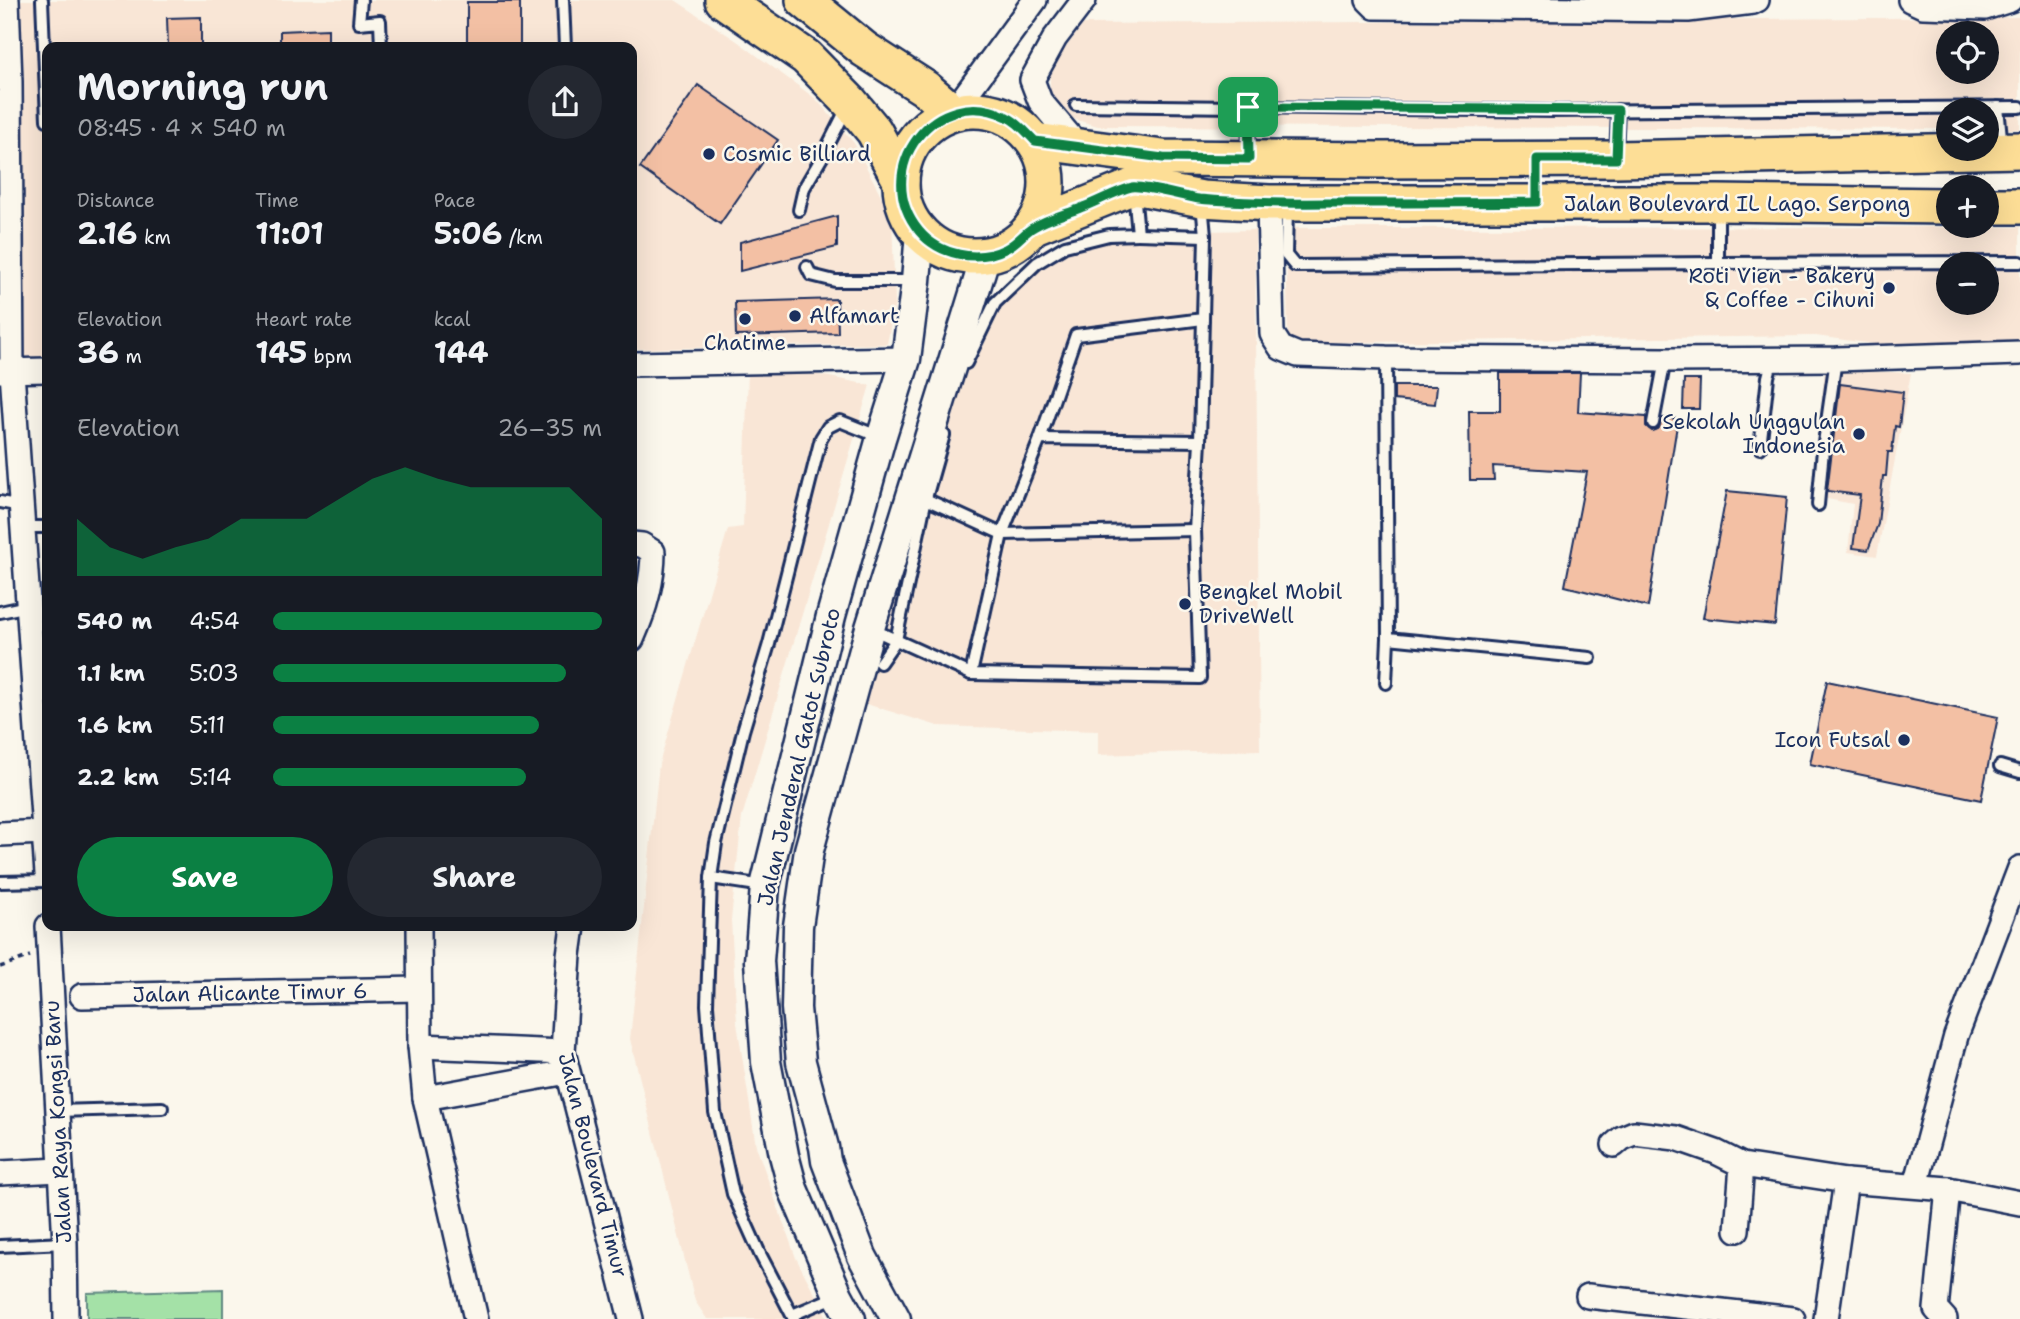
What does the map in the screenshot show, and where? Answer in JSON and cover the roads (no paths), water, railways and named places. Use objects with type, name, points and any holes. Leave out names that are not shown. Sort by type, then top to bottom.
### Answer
[{"type":"main road","points":[[723,0],[806,57],[874,131],[901,181]]},
{"type":"main road","points":[[804,0],[864,49],[926,89],[953,112]]},
{"type":"main road","points":[[972,109],[1007,117],[1022,127],[1035,141],[1043,157],[1047,184],[1041,212],[1020,241],[986,256],[950,252],[933,244],[909,217],[903,199],[901,181],[911,146],[922,131],[953,112],[972,109]]},
{"type":"main road","points":[[1035,141],[1163,158],[1249,159],[1616,159],[2011,150]]},
{"type":"main road","points":[[1537,159],[1537,202]]},
{"type":"main road","points":[[1032,227],[1134,186]]},
{"type":"main road","name":"Jalan Boulevard IL Lago. Serpong","points":[[1134,186],[1202,199],[1278,203],[1537,202],[1936,206]]},
{"type":"main road","points":[[1999,206],[2020,206]]},
{"type":"street","points":[[7,0],[4,52],[6,372],[15,512],[35,614],[42,742]]},
{"type":"street","points":[[953,112],[1035,0]]},
{"type":"street","points":[[1079,147],[1040,101],[1032,80],[1055,38],[1084,0]]},
{"type":"street","points":[[1368,0],[1376,7],[1513,4],[1688,5],[1757,0]]},
{"type":"street","points":[[1910,0],[1923,6],[1985,8],[2010,0]]},
{"type":"street","points":[[1278,203],[1272,334],[1281,348],[1298,355],[1665,360],[1836,359],[2020,353]]},
{"type":"street","name":"Jalan Jenderal Gatot Subroto","points":[[844,1307],[793,1189],[784,1155],[766,1062],[759,961],[765,886],[831,616],[906,359],[920,232]]},
{"type":"street","name":"Jalan Jenderal Gatot Subroto","points":[[896,1319],[862,1256],[826,1161],[801,1062],[796,1008],[798,926],[809,850],[870,628],[919,496],[986,256]]},
{"type":"street","points":[[637,364],[906,359]]},
{"type":"street","points":[[6,372],[42,370]]},
{"type":"street","points":[[637,544],[642,544],[653,552],[653,568],[637,628]]},
{"type":"street","points":[[831,616],[870,628]]},
{"type":"street","points":[[0,834],[42,832]]},
{"type":"street","points":[[1916,1185],[1956,1036],[2020,868]]},
{"type":"street","name":"Jalan Raya Kongsi Baru","points":[[48,931],[65,1243],[66,1319]]},
{"type":"street","points":[[419,931],[420,1046],[425,1098],[476,1319]]},
{"type":"street","name":"Jalan Boulevard Timur","points":[[572,931],[565,1062],[631,1319]]},
{"type":"street","name":"Jalan Alicante Timur 6","points":[[82,996],[419,989]]},
{"type":"street","points":[[420,1046],[565,1062]]},
{"type":"street","points":[[425,1098],[565,1062]]},
{"type":"street","points":[[1614,1145],[1634,1133],[1676,1138],[1716,1152],[1742,1165],[1846,1181],[1948,1189],[2020,1203]]},
{"type":"street","points":[[784,1155],[824,1147]]},
{"type":"street","points":[[1737,1230],[1742,1165]]},
{"type":"street","points":[[0,1173],[60,1170]]},
{"type":"street","points":[[1826,1319],[1846,1181]]},
{"type":"street","points":[[1945,1319],[1936,1308],[1948,1189]]},
{"type":"street","points":[[1588,1296],[1793,1319]]},
{"type":"lane","points":[[42,0],[44,42]]},
{"type":"lane","points":[[361,0],[359,23],[380,21],[381,42]]},
{"type":"lane","points":[[563,0],[565,42]]},
{"type":"lane","points":[[799,210],[804,188],[850,102]]},
{"type":"lane","points":[[1076,105],[1618,110],[1936,107]]},
{"type":"lane","points":[[1248,107],[1249,159]]},
{"type":"lane","points":[[1999,107],[2020,107]]},
{"type":"lane","points":[[1616,159],[1618,110]]},
{"type":"lane","points":[[1999,110],[2011,150]]},
{"type":"lane","points":[[1134,186],[1138,234]]},
{"type":"lane","points":[[870,628],[971,674],[1200,678],[1195,530],[1205,236],[1202,199]]},
{"type":"lane","points":[[1278,203],[1286,255],[1295,266],[2020,262]]},
{"type":"lane","points":[[1718,203],[1718,263]]},
{"type":"lane","points":[[964,370],[995,303],[1037,263],[1065,246],[1109,235],[1205,236]]},
{"type":"lane","points":[[807,267],[811,275],[835,281],[916,281]]},
{"type":"lane","points":[[971,674],[1002,534],[1040,439],[1076,335],[1203,319]]},
{"type":"lane","points":[[1386,358],[1386,683]]},
{"type":"lane","points":[[1760,449],[1768,377],[1773,358]]},
{"type":"lane","points":[[1818,505],[1836,359]]},
{"type":"lane","points":[[1653,423],[1665,360]]},
{"type":"lane","points":[[844,1307],[793,1317],[733,1194],[715,1112],[707,1005],[712,878],[716,843],[743,731],[769,644],[821,438],[828,427],[840,421],[881,438]]},
{"type":"lane","points":[[880,663],[896,640],[919,496],[949,421]]},
{"type":"lane","points":[[1040,439],[1200,442]]},
{"type":"lane","points":[[919,496],[1002,534],[1195,530]]},
{"type":"lane","points":[[15,512],[42,525]]},
{"type":"lane","points":[[0,612],[35,614]]},
{"type":"lane","points":[[1388,638],[1590,658]]},
{"type":"lane","points":[[2000,766],[2020,772]]},
{"type":"lane","points":[[712,878],[765,886]]},
{"type":"lane","points":[[0,883],[42,881]]},
{"type":"lane","points":[[57,1111],[162,1108]]},
{"type":"lane","points":[[0,1246],[65,1243]]},
{"type":"place","name":"Cosmic Billiard","points":[[709,154]]},
{"type":"place","name":"Roti Vien - Bakery & Coffee - Cihuni","points":[[1889,288]]},
{"type":"place","name":"Alfamart","points":[[795,316]]},
{"type":"place","name":"Chatime","points":[[745,319]]},
{"type":"place","name":"Sekolah Unggulan Indonesia","points":[[1859,434]]},
{"type":"place","name":"Bengkel Mobil DriveWell","points":[[1185,604]]},
{"type":"place","name":"Icon Futsal","points":[[1904,740]]}]
